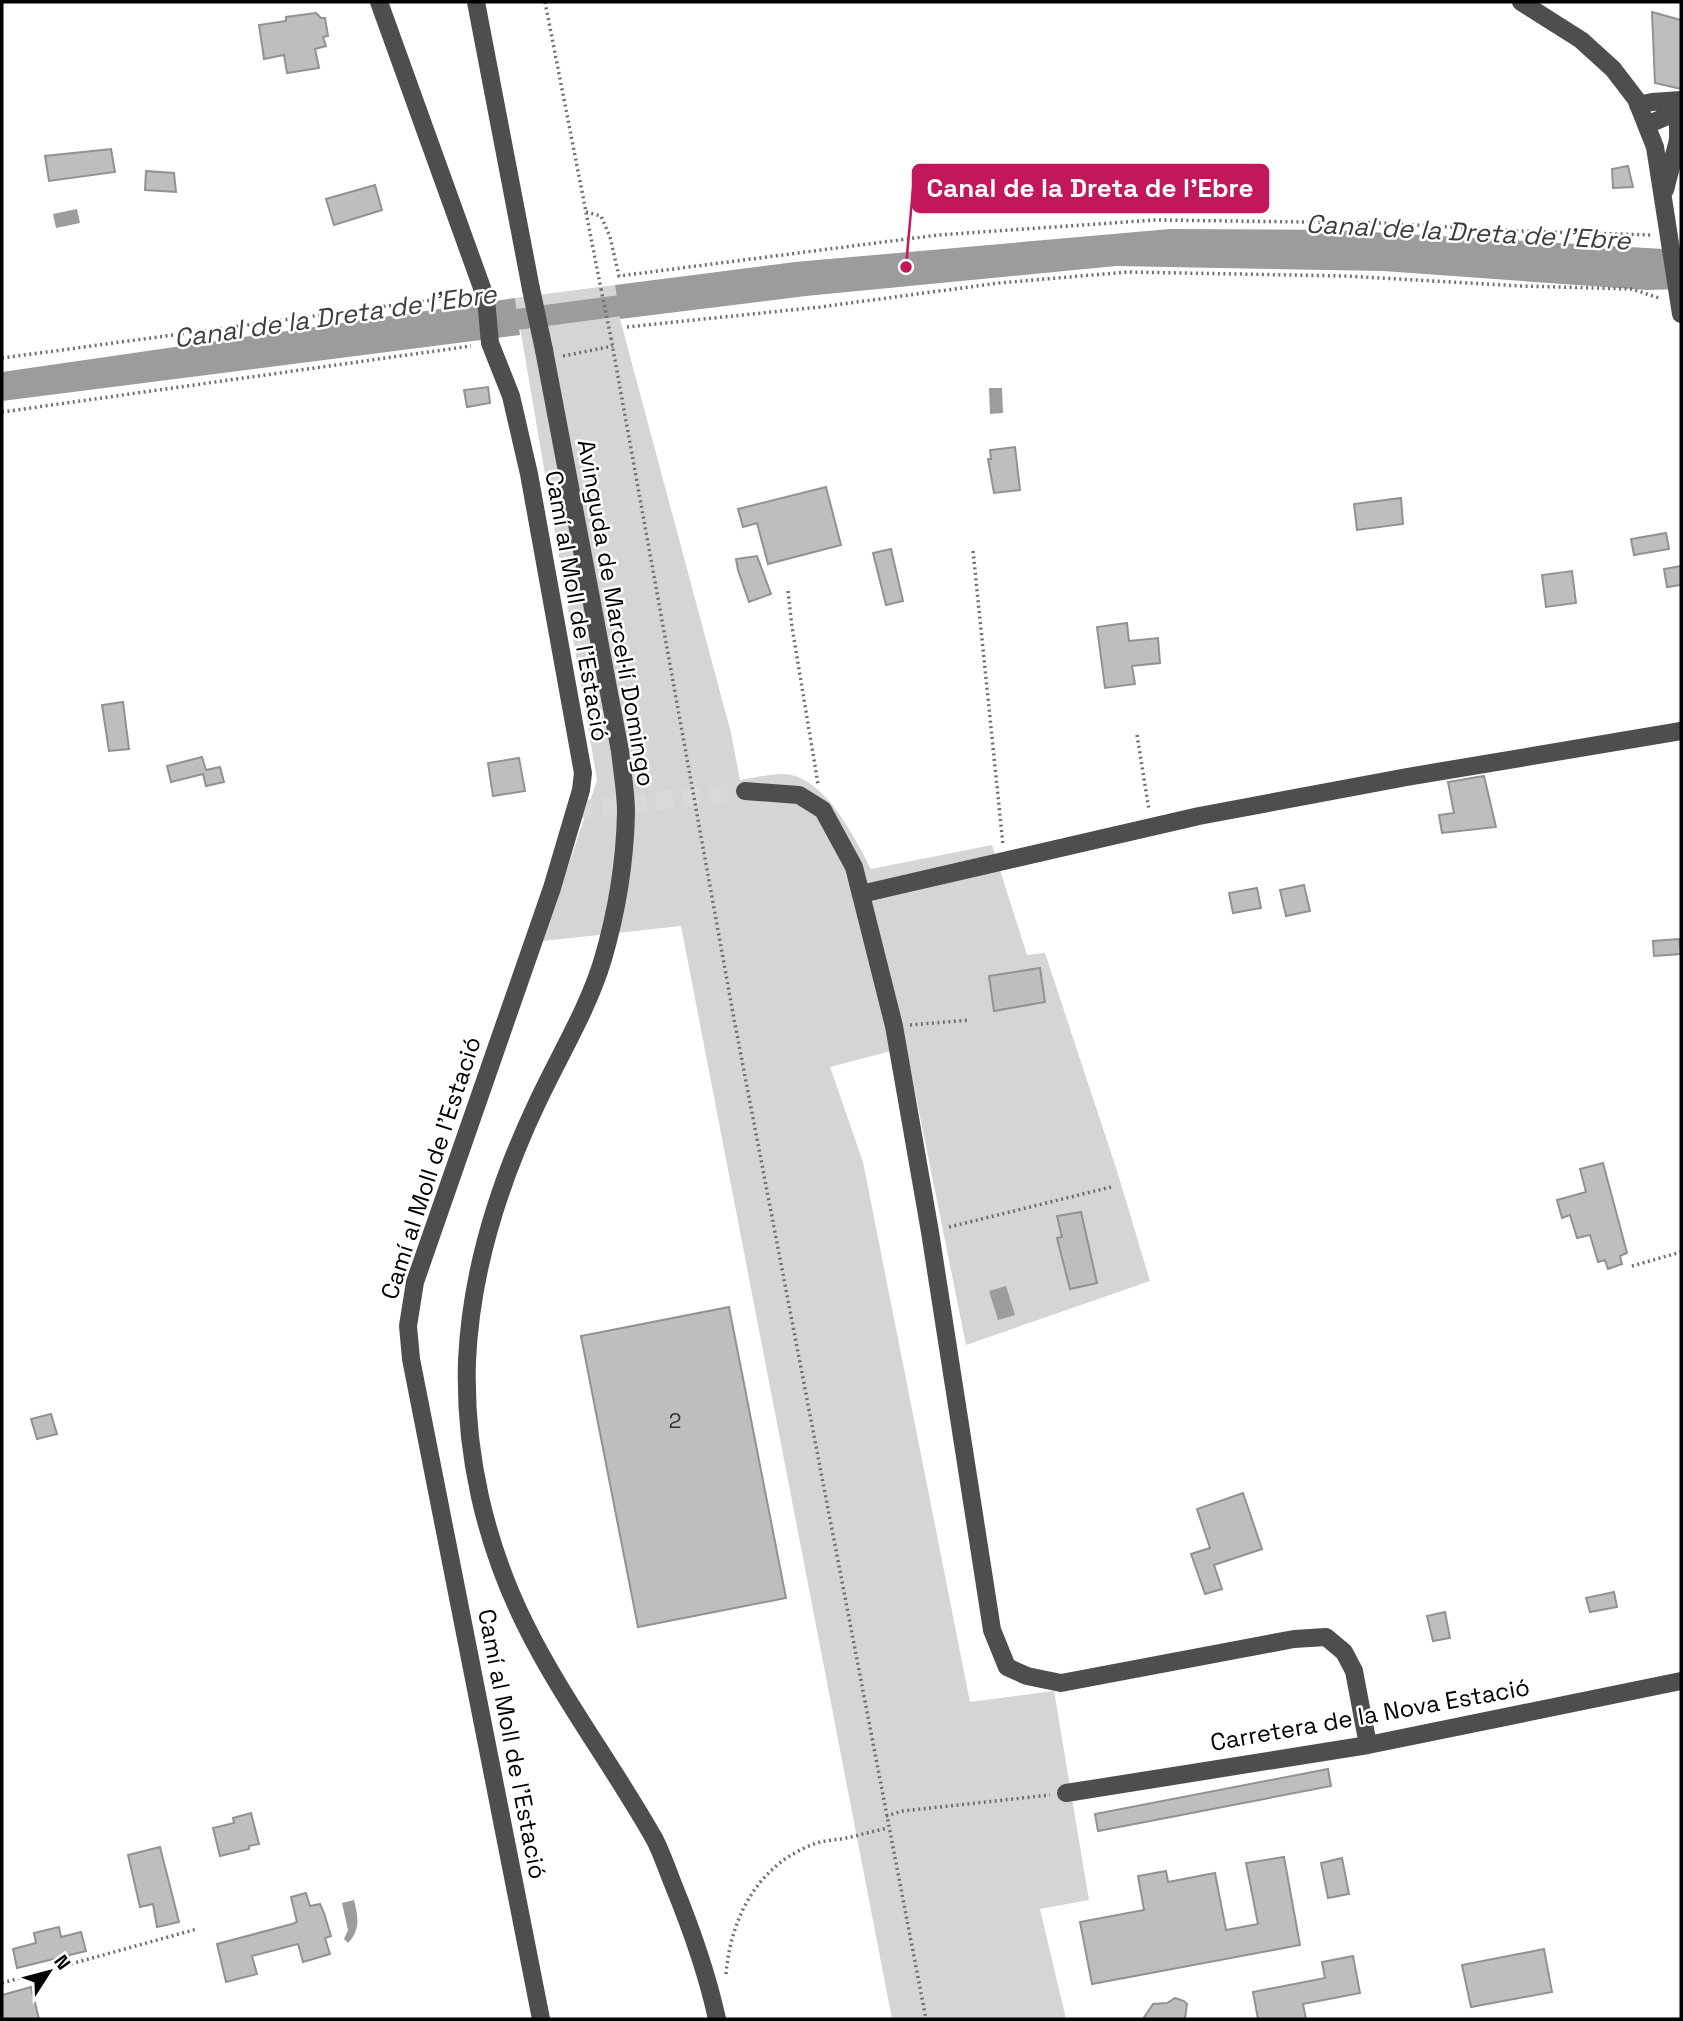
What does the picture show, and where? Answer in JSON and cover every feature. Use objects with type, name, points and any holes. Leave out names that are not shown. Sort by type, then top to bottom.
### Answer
[{"type":"street","name":"Camí al Moll de l'Estació","points":[[379,2],[486,299],[490,343],[511,396],[525,456],[583,773],[581,790],[552,888],[415,1282],[408,1326],[411,1359],[541,2019]]},
{"type":"street","name":"Avinguda de Marcel·lí Domingo","points":[[476,2],[620,751],[626,809],[623,862],[615,911],[602,962],[578,1021],[538,1100],[507,1170],[489,1227],[473,1299],[467,1362],[476,1486],[499,1562],[525,1624],[656,1843],[684,1909],[717,2019]]},
{"type":"street","points":[[1521,2],[1580,40],[1613,69],[1638,105],[1655,147],[1680,302]]},
{"type":"street","points":[[1638,105],[1652,102],[1680,107]]},
{"type":"street","points":[[1647,125],[1680,107]]},
{"type":"street","points":[[1663,196],[1678,140],[1680,107]]},
{"type":"street","points":[[861,894],[1151,827],[1407,777],[1681,731]]},
{"type":"street","points":[[745,791],[799,794],[823,810],[854,867],[894,1026],[930,1232],[992,1630],[1007,1667],[1027,1676],[1061,1684],[1294,1639],[1326,1637],[1344,1652],[1354,1671],[1368,1745]]},
{"type":"street","name":"Carretera de la Nova Estació","points":[[1066,1793],[1368,1745],[1681,1681]]},
{"type":"path","points":[[545,2],[613,346],[734,1019],[926,2019]]},
{"type":"path","points":[[586,212],[601,215],[610,237],[619,276],[938,236],[1155,220],[1383,223],[1670,242]]},
{"type":"path","points":[[627,327],[820,307],[999,283],[1127,272],[1346,276],[1632,289],[1680,302]]},
{"type":"path","points":[[2,358],[440,299],[486,299]]},
{"type":"path","points":[[2,412],[490,343]]},
{"type":"path","points":[[544,354],[613,346]]},
{"type":"path","points":[[973,551],[1004,861]]},
{"type":"path","points":[[788,591],[823,810]]},
{"type":"path","points":[[1137,736],[1151,827]]},
{"type":"path","points":[[894,1026],[970,1020]]},
{"type":"path","points":[[930,1232],[1111,1186]]},
{"type":"path","points":[[1632,1266],[1681,1252]]},
{"type":"path","points":[[886,1816],[903,1811],[1066,1793]]},
{"type":"path","points":[[710,1989],[724,1986],[728,1945],[756,1885],[783,1860],[822,1841],[888,1828]]},
{"type":"path","points":[[2,1983],[197,1929]]},
{"type":"shaded area","points":[[77,209],[80,223],[56,228],[53,214]]},
{"type":"shaded area","points":[[1170,229],[1336,230],[1681,250],[1681,289],[1647,290],[1383,271],[1116,266],[806,296],[620,319],[615,285],[795,262]]},
{"type":"shaded area","points":[[615,285],[620,319],[731,733],[740,780],[783,774],[798,777],[812,785],[836,810],[871,869],[992,845],[1027,955],[1045,953],[1118,1174],[1150,1281],[966,1345],[906,1047],[830,1067],[863,1162],[970,1702],[1054,1691],[1089,1900],[1040,1909],[1066,2019],[892,2019],[681,926],[543,941],[597,780],[515,298]]},
{"type":"shaded area","points":[[515,298],[520,335],[2,401],[2,372]]},
{"type":"shaded area","points":[[989,388],[1002,388],[1003,413],[990,414]]},
{"type":"shaded area","points":[[1006,1286],[1015,1315],[998,1320],[989,1291]]},
{"type":"shaded area","points":[[354,1900],[357,1928],[348,1943],[344,1939],[348,1930],[342,1903]]},
{"type":"building","points":[[1652,12],[1681,20],[1681,89],[1655,83]]},
{"type":"building","points":[[316,13],[325,18],[328,36],[323,37],[326,46],[315,49],[319,68],[287,73],[284,55],[264,59],[259,25],[286,21],[286,17]]},
{"type":"building","points":[[111,149],[115,172],[49,181],[45,156]]},
{"type":"building","points":[[1628,166],[1633,187],[1613,188],[1612,169]]},
{"type":"building","points":[[146,171],[174,173],[176,192],[145,190]]},
{"type":"building","points":[[375,185],[382,210],[334,225],[326,199]]},
{"type":"building","points":[[488,387],[490,403],[467,407],[464,390]]},
{"type":"building","points":[[1015,447],[1020,490],[994,493],[988,459],[991,459],[990,450]]},
{"type":"building","points":[[826,487],[841,545],[768,564],[757,523],[743,527],[738,509]]},
{"type":"building","points":[[1401,498],[1403,524],[1357,530],[1354,504]]},
{"type":"building","points":[[1666,533],[1669,549],[1634,555],[1631,539]]},
{"type":"building","points":[[891,549],[903,601],[886,605],[873,553]]},
{"type":"building","points":[[757,556],[771,594],[749,602],[736,559]]},
{"type":"building","points":[[1681,566],[1681,585],[1667,587],[1664,569]]},
{"type":"building","points":[[1572,571],[1576,603],[1546,607],[1542,575]]},
{"type":"building","points":[[1127,623],[1129,641],[1158,638],[1160,663],[1132,666],[1135,684],[1105,688],[1097,627]]},
{"type":"building","points":[[123,702],[129,749],[109,751],[102,705]]},
{"type":"building","points":[[202,757],[206,770],[220,767],[224,782],[206,786],[203,774],[171,782],[167,766]]},
{"type":"building","points":[[519,758],[525,791],[493,796],[488,763]]},
{"type":"building","points":[[1484,776],[1496,827],[1442,833],[1439,815],[1454,813],[1448,782]]},
{"type":"building","points":[[1304,885],[1310,911],[1286,916],[1280,890]]},
{"type":"building","points":[[1257,888],[1261,908],[1233,913],[1229,893]]},
{"type":"building","points":[[1679,939],[1681,954],[1654,956],[1653,941]]},
{"type":"building","points":[[1040,968],[1045,1002],[994,1011],[989,976]]},
{"type":"building","points":[[1603,1163],[1627,1253],[1620,1256],[1622,1264],[1608,1269],[1605,1260],[1598,1262],[1590,1235],[1577,1238],[1570,1215],[1562,1218],[1557,1200],[1586,1192],[1580,1169]]},
{"type":"building","points":[[1081,1212],[1097,1283],[1070,1289],[1057,1238],[1062,1237],[1057,1216]]},
{"type":"building","points":[[729,1307],[786,1598],[638,1627],[581,1336]]},
{"type":"building","points":[[51,1414],[57,1434],[37,1439],[31,1419]]},
{"type":"building","points":[[1243,1493],[1262,1549],[1214,1565],[1222,1589],[1205,1594],[1191,1554],[1210,1548],[1197,1509]]},
{"type":"building","points":[[1614,1592],[1617,1607],[1590,1612],[1586,1598]]},
{"type":"building","points":[[1445,1612],[1450,1638],[1433,1641],[1427,1616]]},
{"type":"building","points":[[1328,1769],[1331,1786],[1098,1831],[1095,1814]]},
{"type":"building","points":[[251,1813],[259,1844],[220,1856],[213,1828],[234,1823],[233,1818]]},
{"type":"building","points":[[160,1847],[179,1922],[157,1927],[153,1904],[140,1907],[128,1855]]},
{"type":"building","points":[[1284,1857],[1300,1945],[1092,1984],[1080,1922],[1144,1910],[1138,1876],[1166,1871],[1168,1882],[1215,1873],[1226,1930],[1258,1924],[1246,1863]]},
{"type":"building","points":[[1342,1858],[1349,1894],[1328,1898],[1321,1863]]},
{"type":"building","points":[[306,1893],[310,1906],[320,1904],[324,1913],[331,1936],[325,1938],[330,1954],[303,1962],[298,1944],[252,1956],[257,1974],[226,1982],[217,1944],[297,1922],[291,1897]]},
{"type":"building","points":[[59,1927],[61,1937],[81,1932],[86,1951],[17,1968],[13,1949],[36,1943],[34,1933]]},
{"type":"building","points":[[1544,1949],[1552,1992],[1471,2007],[1462,1965]]},
{"type":"building","points":[[1353,1956],[1360,1993],[1303,2004],[1306,2019],[1258,2019],[1253,1992],[1325,1978],[1322,1962]]},
{"type":"building","points":[[31,1987],[39,2019],[2,2019],[2,1995]]},
{"type":"building","points":[[1175,1998],[1187,2004],[1185,2019],[1143,2019],[1153,2004],[1167,2003]]},
{"type":"waterway","name":"Canal de la Dreta de l'Ebre","points":[[491,323],[647,302]]},
{"type":"tunnel","points":[[575,810],[745,791]]},
{"type":"place","name":"Canal de la Dreta de l'Ebre","points":[[906,267]]}]
